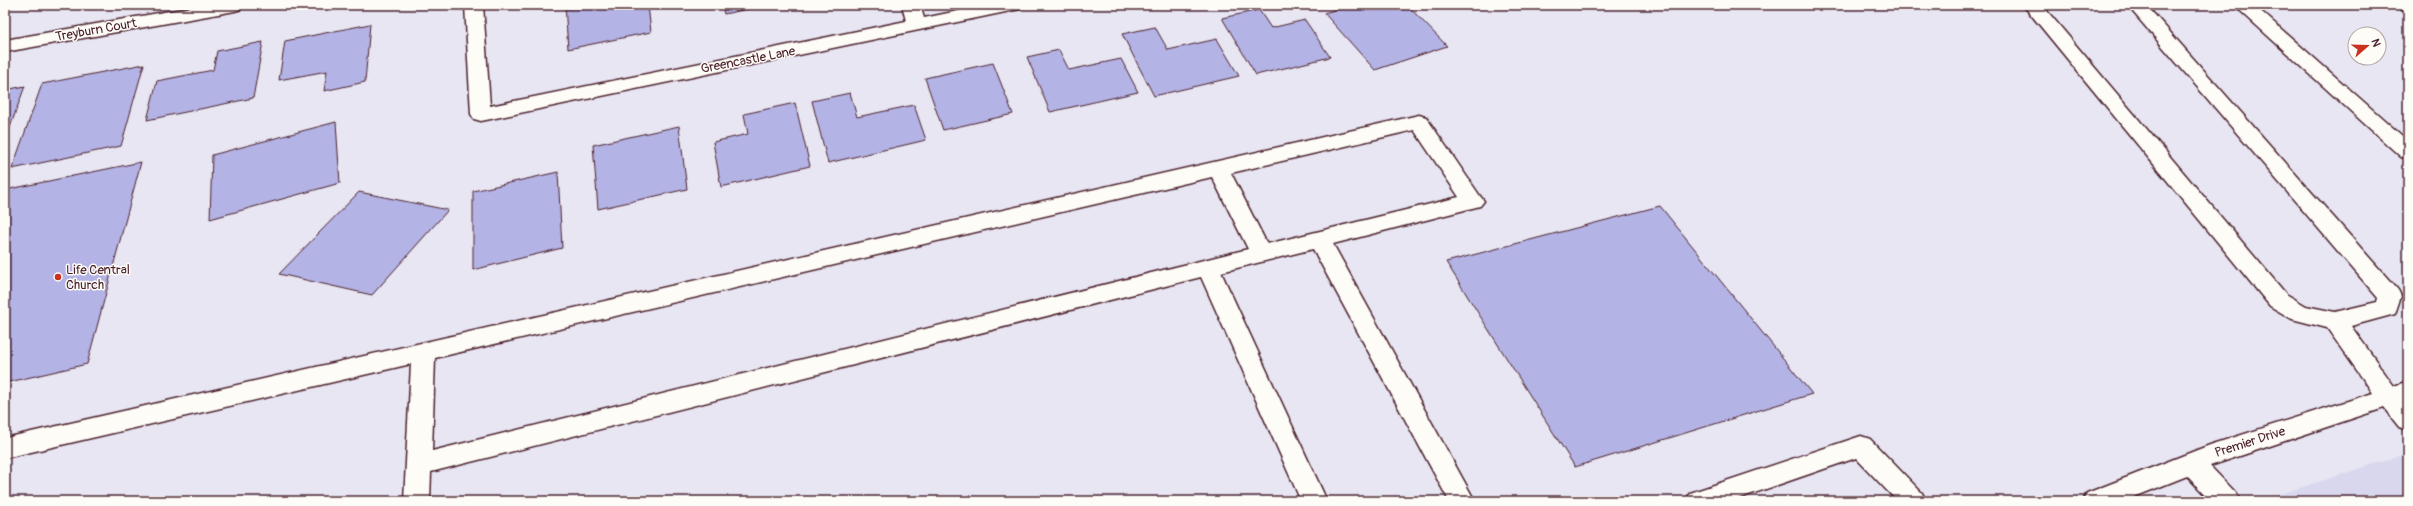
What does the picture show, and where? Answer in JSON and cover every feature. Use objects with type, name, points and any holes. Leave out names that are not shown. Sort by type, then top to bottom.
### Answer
[{"type":"street","name":"Treyburn Court","points":[[5,46],[235,5]]},
{"type":"street","name":"Greencastle Lane","points":[[474,5],[481,114],[1014,5]]},
{"type":"street","points":[[911,5],[917,26]]},
{"type":"street","points":[[2032,5],[2278,300],[2300,313],[2335,321],[2387,308],[2390,296],[2136,5]]},
{"type":"street","points":[[2243,5],[2408,152]]},
{"type":"street","points":[[5,448],[1419,122],[1473,201],[418,465]]},
{"type":"street","points":[[1218,168],[1261,254]]},
{"type":"street","points":[[1318,239],[1462,501]]},
{"type":"street","points":[[1207,267],[1314,501]]},
{"type":"street","points":[[2335,321],[2399,394],[2408,420]]},
{"type":"street","points":[[416,501],[423,351]]},
{"type":"street","name":"Premier Drive","points":[[2096,501],[2219,452],[2399,394]]},
{"type":"street","points":[[1699,501],[1861,446],[1913,501]]},
{"type":"street","points":[[2192,463],[2227,501]]},
{"type":"shaded area","points":[[2408,453],[2408,501],[2259,501]]},
{"type":"building","points":[[565,5],[618,5],[618,9],[648,5],[651,32],[568,49]]},
{"type":"building","points":[[722,5],[768,5],[724,14]]},
{"type":"building","points":[[1351,5],[1407,5],[1447,46],[1375,70],[1324,13]]},
{"type":"building","points":[[1259,10],[1271,28],[1305,20],[1330,57],[1256,75],[1222,18]]},
{"type":"building","points":[[370,24],[365,82],[324,91],[327,71],[279,80],[285,41]]},
{"type":"building","points":[[1155,27],[1168,50],[1217,39],[1239,76],[1154,96],[1122,34]]},
{"type":"building","points":[[263,42],[253,98],[147,120],[157,81],[213,70],[217,51]]},
{"type":"building","points":[[1059,50],[1069,70],[1121,59],[1138,92],[1050,112],[1027,57]]},
{"type":"building","points":[[993,63],[1013,114],[943,130],[925,78]]},
{"type":"building","points":[[144,64],[121,146],[12,169],[42,84]]},
{"type":"building","points":[[25,86],[5,141],[5,90]]},
{"type":"building","points":[[850,93],[857,117],[914,105],[926,140],[828,163],[812,101]]},
{"type":"building","points":[[795,103],[810,166],[721,187],[713,142],[748,134],[744,114]]},
{"type":"building","points":[[336,122],[340,183],[210,219],[212,155]]},
{"type":"building","points":[[679,126],[687,189],[598,209],[593,145]]},
{"type":"building","name":"Life Central Church","points":[[141,162],[87,364],[5,383],[5,190]]},
{"type":"building","points":[[558,172],[562,248],[473,270],[473,191]]},
{"type":"building","points":[[359,192],[448,210],[372,295],[279,274]]},
{"type":"building","points":[[1660,206],[1812,394],[1575,467],[1446,262]]},
{"type":"place","name":"Life Central Church","points":[[58,277]]}]
